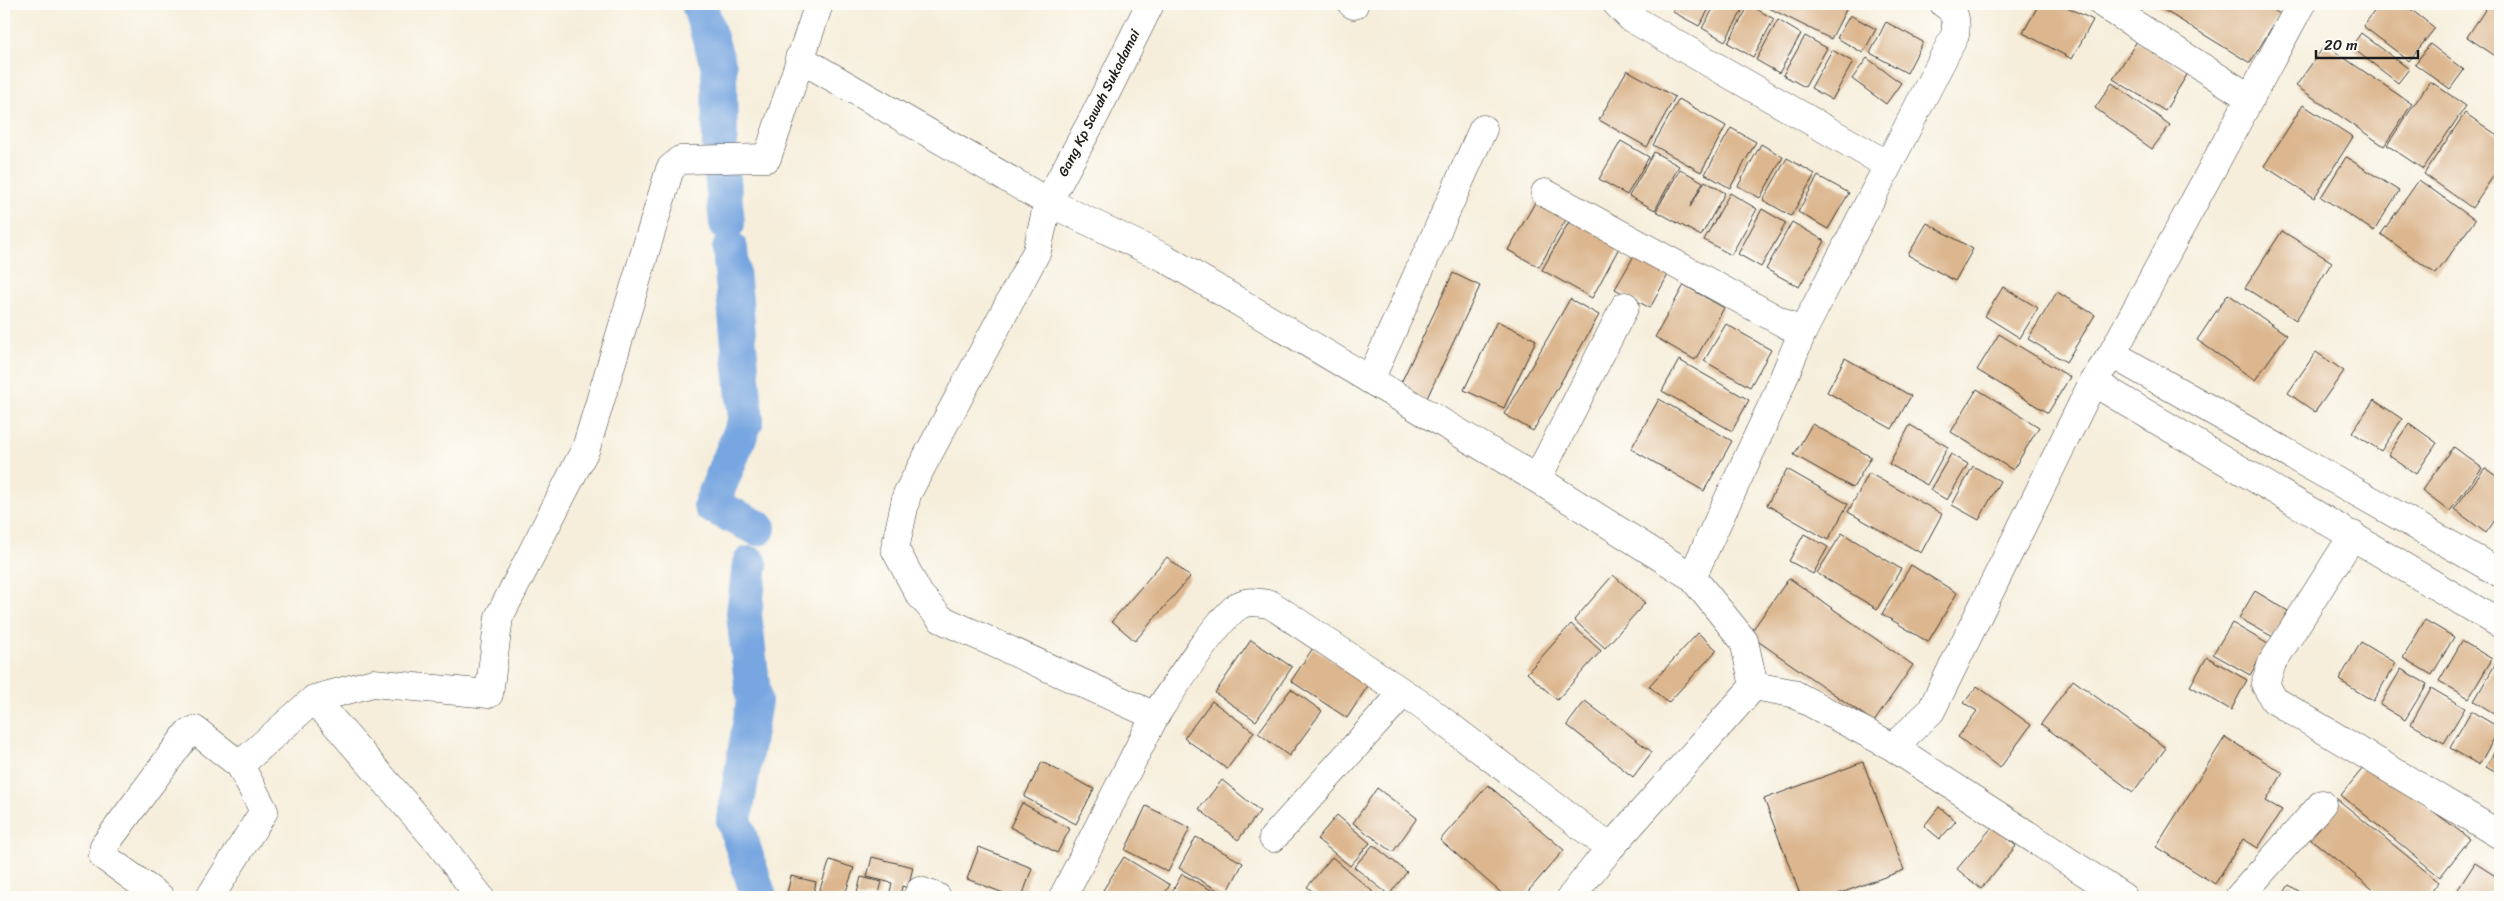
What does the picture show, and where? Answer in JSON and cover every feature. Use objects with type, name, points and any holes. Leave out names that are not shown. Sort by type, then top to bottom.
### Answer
[{"type":"street","points":[[240,765],[314,699],[373,683],[490,694],[499,617],[586,448],[670,169],[680,160],[767,158],[799,58],[819,4]]},
{"type":"street","name":"Gang Kp Sawah Sukadamai","points":[[1150,4],[1094,117],[1048,202],[1037,251],[907,494],[895,549],[919,594],[941,619],[1155,716]]},
{"type":"street","points":[[1617,4],[1631,18],[1888,165]]},
{"type":"street","points":[[1692,577],[1774,399],[1802,333],[1955,35],[1957,22],[1950,8],[1944,4]]},
{"type":"street","points":[[2102,4],[2250,98]]},
{"type":"street","points":[[1893,747],[1931,711],[2093,382],[2112,354],[2300,4]]},
{"type":"street","points":[[799,58],[1048,202],[1165,258],[1537,479],[1692,577],[1744,641],[1754,686]]},
{"type":"street","points":[[1370,380],[1483,129]]},
{"type":"street","points":[[1545,193],[1802,333]]},
{"type":"street","points":[[1537,479],[1625,306]]},
{"type":"street","points":[[2112,354],[2500,573]]},
{"type":"street","points":[[2093,382],[2500,624]]},
{"type":"street","points":[[2303,507],[2321,471]]},
{"type":"street","points":[[2353,535],[2272,663],[2265,684],[2274,700],[2500,835]]},
{"type":"street","points":[[1063,897],[1155,716],[1189,665],[1231,612],[1241,605],[1252,602],[1270,604],[1402,694],[1423,706],[1610,848]]},
{"type":"street","points":[[1754,686],[1792,692],[1893,747],[2123,897]]},
{"type":"street","points":[[1571,897],[1610,848],[1754,686]]},
{"type":"street","points":[[1273,838],[1402,694]]},
{"type":"street","points":[[314,699],[440,844],[480,897]]},
{"type":"street","points":[[160,897],[103,856],[104,846],[187,734],[195,730],[240,765],[264,811],[210,897]]},
{"type":"street","points":[[2239,897],[2322,804]]},
{"type":"street","points":[[917,897],[920,891],[937,897]]},
{"type":"building","points":[[1677,4],[1712,4],[1699,26],[1673,12]]},
{"type":"building","points":[[1716,4],[1746,4],[1725,41],[1702,28]]},
{"type":"building","points":[[1761,4],[1849,4],[1831,39]]},
{"type":"building","points":[[2039,4],[2061,4],[2093,20],[2072,59],[2023,33]]},
{"type":"building","points":[[2154,4],[2263,4],[2280,14],[2250,63]]},
{"type":"building","points":[[2380,4],[2404,4],[2435,28],[2409,61],[2363,26]]},
{"type":"building","points":[[2489,4],[2500,4],[2500,59],[2467,37]]},
{"type":"building","points":[[1749,5],[1774,19],[1753,57],[1728,43]]},
{"type":"building","points":[[1850,15],[1876,29],[1863,53],[1837,38]]},
{"type":"building","points":[[1778,20],[1801,34],[1779,73],[1756,60]]},
{"type":"building","points":[[1886,22],[1923,42],[1907,73],[1870,53]]},
{"type":"building","points":[[2361,33],[2409,69],[2398,83],[2351,47]]},
{"type":"building","points":[[1805,36],[1827,48],[1805,87],[1783,75]]},
{"type":"building","points":[[2137,41],[2188,73],[2165,111],[2113,79]]},
{"type":"building","points":[[2430,44],[2464,70],[2450,89],[2415,64]]},
{"type":"building","points":[[2325,45],[2412,104],[2384,146],[2296,86]]},
{"type":"building","points":[[1832,50],[1853,62],[1832,100],[1811,88]]},
{"type":"building","points":[[1867,58],[1901,83],[1886,104],[1852,79]]},
{"type":"building","points":[[1627,70],[1675,97],[1647,147],[1599,120]]},
{"type":"building","points":[[2430,81],[2466,106],[2423,169],[2387,145]]},
{"type":"building","points":[[2112,83],[2170,125],[2152,149],[2095,108]]},
{"type":"building","points":[[1679,99],[1726,126],[1701,172],[1653,145]]},
{"type":"building","points":[[2303,105],[2353,137],[2314,198],[2264,166]]},
{"type":"building","points":[[2465,113],[2500,137],[2500,166],[2472,208],[2424,174]]},
{"type":"building","points":[[1731,128],[1756,142],[1730,188],[1705,174]]},
{"type":"building","points":[[1621,141],[1649,157],[1627,195],[1599,179]]},
{"type":"building","points":[[1761,144],[1783,157],[1760,198],[1738,186]]},
{"type":"building","points":[[1654,152],[1679,166],[1655,210],[1629,196]]},
{"type":"building","points":[[2346,157],[2399,191],[2374,231],[2321,197]]},
{"type":"building","points":[[1787,158],[1815,174],[1791,216],[1763,200]]},
{"type":"building","points":[[1680,169],[1703,182],[1690,207],[1705,181],[1725,193],[1701,236],[1656,211]]},
{"type":"building","points":[[1818,176],[1849,193],[1828,229],[1798,212]]},
{"type":"building","points":[[2419,180],[2475,220],[2436,274],[2381,234]]},
{"type":"building","points":[[1730,193],[1757,209],[1731,255],[1704,240]]},
{"type":"building","points":[[1537,199],[1568,216],[1539,267],[1508,250]]},
{"type":"building","points":[[1762,209],[1786,223],[1761,267],[1738,254]]},
{"type":"building","points":[[1571,218],[1620,246],[1592,298],[1542,270]]},
{"type":"building","points":[[1792,222],[1825,241],[1799,287],[1766,269]]},
{"type":"building","points":[[1927,223],[1973,249],[1955,281],[1908,255]]},
{"type":"building","points":[[2282,231],[2332,262],[2296,320],[2245,288]]},
{"type":"building","points":[[1635,254],[1669,273],[1650,308],[1615,289]]},
{"type":"building","points":[[1453,273],[1480,286],[1426,400],[1399,387]]},
{"type":"building","points":[[1684,285],[1724,308],[1695,360],[1655,337]]},
{"type":"building","points":[[2003,287],[2038,308],[2020,338],[1985,316]]},
{"type":"building","points":[[2057,292],[2095,315],[2066,362],[2028,339]]},
{"type":"building","points":[[2228,294],[2287,335],[2255,380],[2197,340]]},
{"type":"building","points":[[1570,299],[1599,315],[1533,431],[1504,414]]},
{"type":"building","points":[[1497,321],[1536,340],[1504,408],[1464,390]]},
{"type":"building","points":[[1726,324],[1771,350],[1750,387],[1704,361]]},
{"type":"building","points":[[1999,334],[2070,377],[2048,413],[1977,370]]},
{"type":"building","points":[[2316,352],[2344,371],[2315,412],[2288,393]]},
{"type":"building","points":[[1845,358],[1911,396],[1892,429],[1827,392]]},
{"type":"building","points":[[1679,360],[1749,400],[1732,431],[1662,391]]},
{"type":"building","points":[[1977,389],[2039,427],[2013,470],[1951,432]]},
{"type":"building","points":[[1659,399],[1732,441],[1704,491],[1631,449]]},
{"type":"building","points":[[2374,400],[2402,419],[2381,451],[2352,432]]},
{"type":"building","points":[[2409,423],[2437,443],[2416,474],[2388,455]]},
{"type":"building","points":[[1812,424],[1871,457],[1853,488],[1794,455]]},
{"type":"building","points":[[1910,425],[1948,447],[1927,485],[1889,464]]},
{"type":"building","points":[[2454,447],[2482,468],[2450,511],[2422,490]]},
{"type":"building","points":[[1951,454],[1968,464],[1947,500],[1930,490]]},
{"type":"building","points":[[1973,466],[2000,481],[1979,520],[1952,505]]},
{"type":"building","points":[[2485,468],[2500,479],[2500,513],[2486,533],[2454,509]]},
{"type":"building","points":[[1787,469],[1848,504],[1828,540],[1767,505]]},
{"type":"building","points":[[1869,473],[1942,514],[1921,553],[1848,512]]},
{"type":"building","points":[[1842,533],[1901,569],[1877,609],[1817,573]]},
{"type":"building","points":[[1804,534],[1828,547],[1813,574],[1789,561]]},
{"type":"building","points":[[1167,557],[1190,577],[1135,641],[1112,621]]},
{"type":"building","points":[[1911,565],[1957,593],[1928,642],[1882,614]]},
{"type":"building","points":[[1613,575],[1645,603],[1605,648],[1574,620]]},
{"type":"building","points":[[1789,578],[1913,665],[1874,722],[1749,635]]},
{"type":"building","points":[[2255,591],[2288,611],[2273,637],[2239,618]]},
{"type":"building","points":[[2425,620],[2454,637],[2432,675],[2403,658]]},
{"type":"building","points":[[2232,623],[2268,644],[2250,675],[2213,654]]},
{"type":"building","points":[[1571,624],[1601,651],[1557,700],[1527,673]]},
{"type":"building","points":[[1698,633],[1717,650],[1668,703],[1649,686]]},
{"type":"building","points":[[1251,640],[1292,667],[1256,721],[1215,693]]},
{"type":"building","points":[[2462,641],[2492,659],[2469,698],[2439,681]]},
{"type":"building","points":[[2361,642],[2396,663],[2373,701],[2339,680]]},
{"type":"building","points":[[1313,648],[1369,684],[1347,718],[1291,681]]},
{"type":"building","points":[[2207,657],[2247,680],[2231,710],[2190,686]]},
{"type":"building","points":[[2496,663],[2500,666],[2500,717],[2474,701]]},
{"type":"building","points":[[2401,669],[2427,684],[2405,720],[2380,705]]},
{"type":"building","points":[[2073,680],[2166,748],[2133,792],[2041,724]]},
{"type":"building","points":[[1977,686],[2031,725],[2000,768],[1958,737],[1977,711],[1964,703]]},
{"type":"building","points":[[2431,688],[2465,708],[2444,743],[2411,724]]},
{"type":"building","points":[[1291,689],[1322,711],[1289,756],[1258,733]]},
{"type":"building","points":[[1212,701],[1254,732],[1227,769],[1184,738]]},
{"type":"building","points":[[1585,701],[1652,752],[1633,777],[1567,725]]},
{"type":"building","points":[[2471,711],[2500,728],[2479,765],[2450,748]]},
{"type":"building","points":[[2225,737],[2283,773],[2266,801],[2282,810],[2258,848],[2243,839],[2215,884],[2156,847]]},
{"type":"building","points":[[2500,742],[2500,775],[2486,767]]},
{"type":"building","points":[[1042,762],[1094,789],[1076,824],[1024,797]]},
{"type":"building","points":[[1863,762],[1904,870],[1830,897],[1801,897],[1764,799]]},
{"type":"building","points":[[2368,762],[2470,839],[2440,877],[2341,795]]},
{"type":"building","points":[[1222,780],[1260,811],[1238,840],[1199,809]]},
{"type":"building","points":[[1488,785],[1564,850],[1523,897],[1506,897],[1440,840]]},
{"type":"building","points":[[1377,788],[1417,818],[1393,852],[1353,823]]},
{"type":"building","points":[[2336,798],[2439,882],[2427,897],[2382,897],[2306,835]]},
{"type":"building","points":[[1022,803],[1070,829],[1057,853],[1010,827]]},
{"type":"building","points":[[1146,806],[1190,828],[1168,872],[1125,850]]},
{"type":"building","points":[[1939,807],[1956,821],[1940,839],[1924,826]]},
{"type":"building","points":[[1337,815],[1370,843],[1350,866],[1317,839]]},
{"type":"building","points":[[1993,826],[2016,846],[1981,889],[1957,869]]},
{"type":"building","points":[[1196,837],[1243,863],[1226,895],[1179,868]]},
{"type":"building","points":[[1373,845],[1407,872],[1389,895],[1354,867]]},
{"type":"building","points":[[979,847],[1032,868],[1022,897],[1014,897],[967,879]]},
{"type":"building","points":[[872,857],[913,867],[908,888],[902,886],[900,897],[889,897],[892,883],[867,877]]},
{"type":"building","points":[[1124,857],[1170,885],[1162,897],[1114,897],[1103,890]]},
{"type":"building","points":[[1332,857],[1379,897],[1320,897],[1307,887]]},
{"type":"building","points":[[830,860],[854,868],[844,897],[817,897]]},
{"type":"building","points":[[2475,863],[2500,879],[2500,885],[2493,897],[2453,897]]},
{"type":"building","points":[[1182,874],[1222,896],[1169,897]]},
{"type":"building","points":[[791,876],[816,882],[813,897],[786,897]]},
{"type":"building","points":[[861,877],[882,882],[878,897],[856,897]]},
{"type":"building","points":[[2289,885],[2308,897],[2281,897]]},
{"type":"waterway","points":[[699,4],[719,67],[720,152],[727,223]]},
{"type":"waterway","points":[[730,249],[746,420],[711,505],[758,528]]},
{"type":"waterway","points":[[750,564],[744,614],[754,701],[734,820],[759,897]]}]
